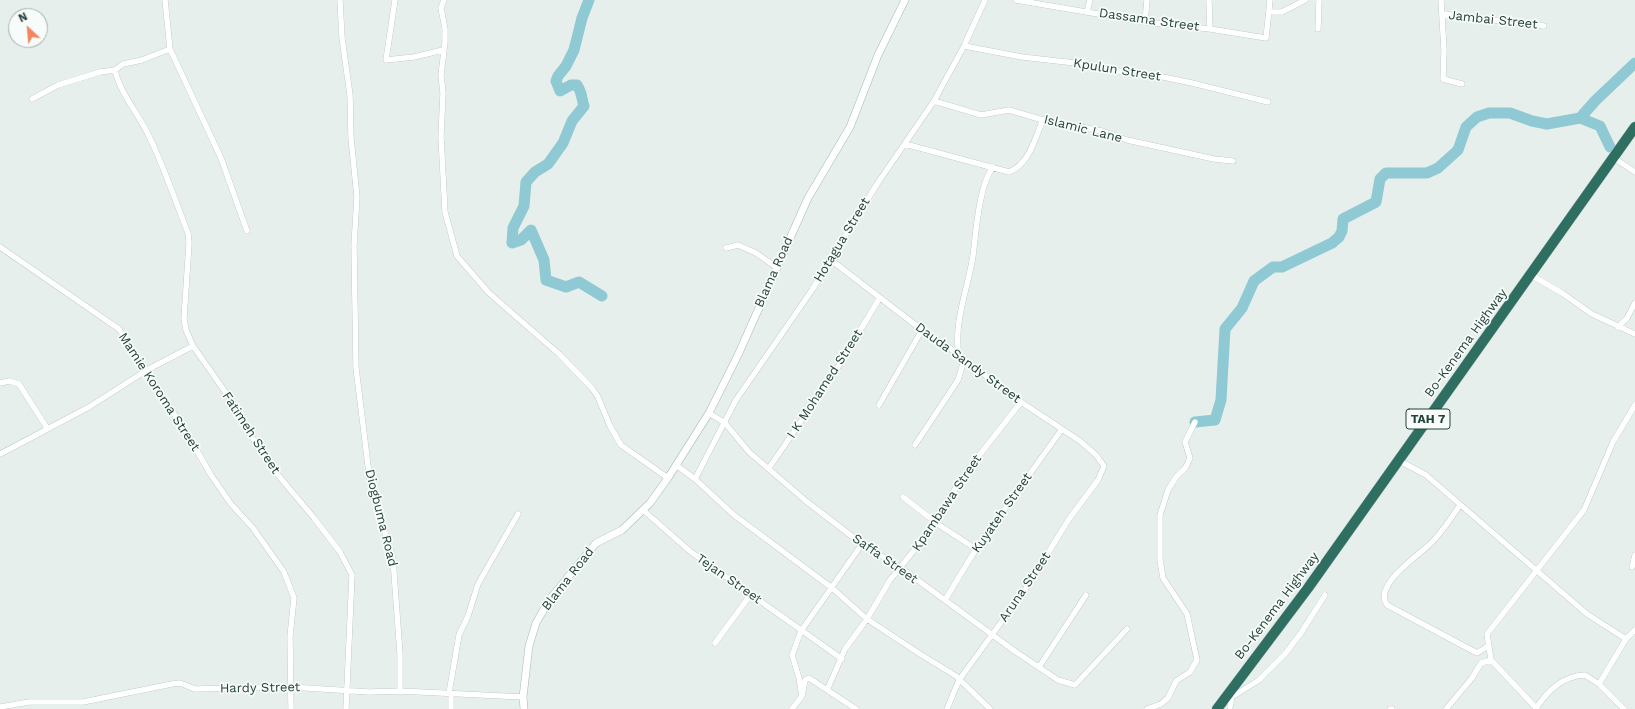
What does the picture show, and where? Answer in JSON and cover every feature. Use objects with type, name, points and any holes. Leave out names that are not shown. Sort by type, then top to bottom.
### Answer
[{"type":"highway","name":"Bo-Kenema Highway","points":[[1218,707],[1308,588],[1635,127]]},
{"type":"street","points":[[165,0],[170,49],[221,158],[247,231]]},
{"type":"street","name":"Diogbuma Road","points":[[340,0],[342,38],[350,96],[351,138],[356,190],[354,245],[356,374],[370,482],[393,559],[395,572],[400,654],[400,691]]},
{"type":"street","points":[[395,0],[386,60],[414,57],[443,50]]},
{"type":"street","points":[[444,0],[441,8],[445,29],[441,75],[443,93],[442,137],[445,212],[457,256],[489,292],[566,360],[598,397],[610,426],[621,445],[668,478]]},
{"type":"street","name":"Blama Road","points":[[524,709],[523,697],[529,646],[536,623],[550,599],[596,543],[622,530],[643,510],[668,478],[709,413],[738,355],[808,198],[850,127],[878,55],[905,0]]},
{"type":"street","name":"Hotagua Street","points":[[695,479],[736,400],[830,260],[852,222],[934,101],[964,46],[985,0]]},
{"type":"street","name":"Dassama Street","points":[[1016,0],[1145,22],[1210,29],[1266,38],[1269,12]]},
{"type":"street","points":[[1087,12],[1090,0]]},
{"type":"street","points":[[1145,22],[1147,0]]},
{"type":"street","points":[[1210,0],[1210,29]]},
{"type":"street","points":[[1270,0],[1269,12],[1282,12],[1305,0]]},
{"type":"street","points":[[1318,29],[1319,0]]},
{"type":"street","points":[[1441,0],[1444,50],[1442,79],[1462,84]]},
{"type":"street","name":"Jambai Street","points":[[1442,14],[1544,26]]},
{"type":"street","name":"Kpulun Street","points":[[964,46],[1022,57],[1093,65],[1123,72],[1158,76],[1268,102]]},
{"type":"street","points":[[32,99],[58,85],[100,72],[115,70],[124,64],[142,60],[170,49]]},
{"type":"street","name":"Fatimeh Street","points":[[115,70],[122,90],[141,120],[163,167],[189,238],[184,319],[186,330],[193,346],[231,400],[260,450],[340,552],[352,575],[346,709]]},
{"type":"street","name":"Islamic Lane","points":[[934,101],[981,115],[1009,110],[1043,120],[1102,132],[1127,140],[1214,159],[1233,161]]},
{"type":"street","points":[[905,144],[1009,172],[1019,168],[1025,162],[1043,120]]},
{"type":"street","points":[[1614,158],[1635,172]]},
{"type":"street","points":[[915,445],[958,380],[961,358],[957,344],[958,329],[972,258],[979,207],[988,174],[993,167]]},
{"type":"street","points":[[726,248],[738,245],[756,253],[776,267]]},
{"type":"street","name":"Mamie Koroma Street","points":[[0,247],[113,324],[124,335],[186,432],[211,475],[231,504],[253,528],[284,572],[291,586],[294,598],[290,636],[291,709]]},
{"type":"street","name":"Dauda Sandy Street","points":[[830,260],[879,299],[1021,402],[1062,429],[1096,455],[1104,466]]},
{"type":"street","points":[[1531,275],[1562,293],[1592,314],[1635,334]]},
{"type":"street","name":"I K Mohamed Street","points":[[769,468],[840,364],[879,299]]},
{"type":"street","points":[[1618,327],[1626,318],[1635,303]]},
{"type":"street","points":[[879,405],[922,330]]},
{"type":"street","points":[[0,454],[89,407],[146,370],[193,346]]},
{"type":"street","points":[[0,383],[9,382],[19,384],[47,428]]},
{"type":"street","name":"Kpambawa Street","points":[[828,688],[851,640],[867,619],[890,580],[901,568],[935,522],[967,471],[1021,402]]},
{"type":"street","points":[[1624,709],[1599,684],[1585,675],[1568,678],[1547,692],[1536,709],[1491,660],[1487,634],[1537,570],[1550,556],[1584,510],[1613,442],[1635,405]]},
{"type":"street","name":"Saffa Street","points":[[709,413],[725,423],[750,452],[806,501],[862,544],[901,568],[1058,680],[1075,685],[1127,629]]},
{"type":"street","points":[[1147,709],[1161,704],[1168,698],[1176,681],[1190,672],[1197,660],[1187,614],[1163,578],[1160,560],[1160,515],[1168,490],[1176,477],[1186,467],[1190,458],[1185,442],[1195,422]]},
{"type":"street","name":"Kuyateh Street","points":[[945,600],[976,549],[1062,429]]},
{"type":"street","points":[[1398,460],[1426,475],[1587,614],[1626,639]]},
{"type":"street","points":[[676,465],[695,479],[734,515],[832,588],[867,619],[956,676],[990,709]]},
{"type":"street","name":"Aruna Street","points":[[947,709],[959,680],[1029,584],[1069,519],[1098,480],[1104,466]]},
{"type":"street","points":[[903,497],[935,522],[976,549]]},
{"type":"street","points":[[1460,505],[1435,539],[1407,563],[1391,580],[1384,594],[1384,601],[1387,605],[1430,630],[1477,653],[1481,664]]},
{"type":"street","name":"Tejan Street","points":[[643,510],[691,552],[842,659]]},
{"type":"street","points":[[451,709],[450,693],[459,635],[468,616],[478,584],[518,514]]},
{"type":"street","points":[[802,696],[799,678],[792,656],[794,650],[802,631],[862,544]]},
{"type":"street","points":[[1632,567],[1635,555]]},
{"type":"street","points":[[715,643],[751,594]]},
{"type":"street","points":[[1039,667],[1086,595]]},
{"type":"street","points":[[1218,707],[1231,708],[1232,697],[1259,680],[1285,654],[1301,633],[1325,595]]},
{"type":"street","points":[[1599,684],[1626,639],[1635,630]]},
{"type":"street","points":[[1477,653],[1488,646]]},
{"type":"street","points":[[1446,709],[1472,678],[1481,664],[1491,660]]},
{"type":"street","points":[[792,709],[802,696],[805,680],[809,678],[828,688],[856,709]]},
{"type":"street","name":"Hardy Street","points":[[0,707],[29,702],[82,702],[172,684],[180,684],[195,689],[291,687],[369,692],[400,691],[523,697]]},
{"type":"waterway","points":[[589,0],[582,18],[574,50],[556,81],[560,91],[571,85],[577,85],[581,93],[584,106],[572,121],[563,143],[548,164],[535,172],[526,182],[524,206],[513,228],[512,243],[521,240],[531,230],[544,260],[546,280],[566,287],[579,282],[602,296]]},
{"type":"waterway","points":[[1580,118],[1595,101],[1635,63]]},
{"type":"waterway","points":[[1195,422],[1215,420],[1221,400],[1225,329],[1242,308],[1254,281],[1273,267],[1282,267],[1332,243],[1339,237],[1342,231],[1343,219],[1376,202],[1380,179],[1386,173],[1427,173],[1438,168],[1458,150],[1466,127],[1477,117],[1489,113],[1510,113],[1532,121],[1547,124],[1580,118],[1600,126],[1610,147]]}]
